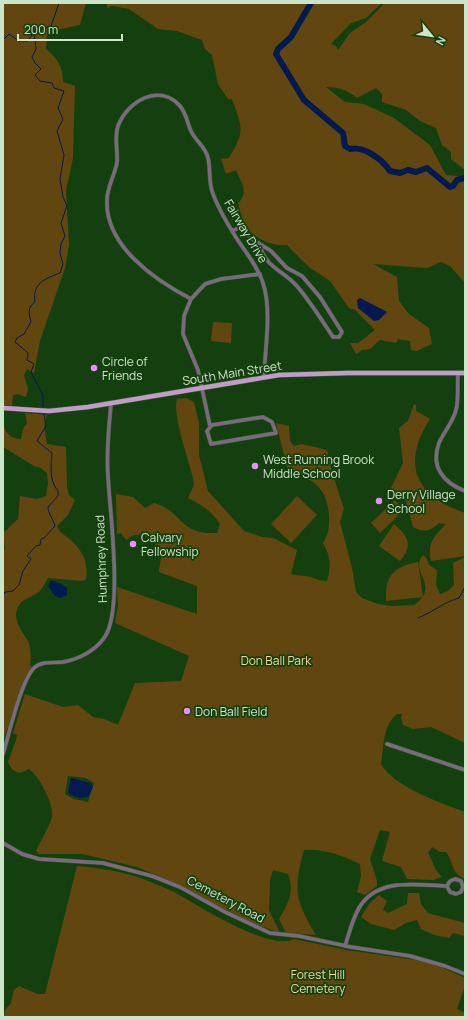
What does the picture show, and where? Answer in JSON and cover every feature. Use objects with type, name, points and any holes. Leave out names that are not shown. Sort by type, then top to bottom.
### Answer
[{"type":"main road","name":"South Main Street","points":[[3,408],[55,410],[112,403],[264,376],[334,373],[465,373]]},
{"type":"street","name":"Fairway Drive","points":[[191,299],[155,278],[138,263],[120,240],[109,219],[107,199],[116,167],[118,127],[124,115],[136,102],[149,96],[161,96],[173,100],[180,105],[186,116],[192,134],[206,152],[213,194],[232,231],[260,274],[267,304],[264,376]]},
{"type":"street","points":[[232,231],[241,227],[259,244],[271,251],[287,268],[302,276],[315,291],[342,332],[339,337],[333,337],[296,284],[270,264],[263,254],[259,244]]},
{"type":"street","points":[[210,426],[263,417],[272,422],[276,433],[211,444],[207,432],[210,426],[203,387],[196,363],[183,334],[184,316],[191,299],[201,287],[216,280],[260,274]]},
{"type":"street","points":[[458,373],[456,411],[439,444],[436,463],[439,471],[447,482],[465,491]]},
{"type":"street","name":"Humphrey Road","points":[[3,754],[20,698],[31,671],[40,664],[69,660],[87,653],[102,641],[110,626],[113,610],[114,587],[107,459],[112,403]]},
{"type":"street","points":[[387,744],[465,770]]},
{"type":"street","name":"Cemetery Road","points":[[3,843],[22,854],[39,859],[103,862],[152,876],[180,887],[260,930],[280,935],[299,936],[345,946],[410,956],[445,966],[465,974]]},
{"type":"street","points":[[456,878],[460,880],[463,886],[460,892],[454,894],[450,892],[447,886],[450,881],[456,878]]},
{"type":"street","points":[[345,946],[359,908],[365,900],[376,891],[397,886],[447,886]]},
{"type":"green space","points":[[3,3],[86,3],[80,25],[56,30],[47,34],[46,49],[59,63],[62,71],[63,82],[75,86],[73,158],[66,191],[69,245],[65,268],[40,341],[34,373],[27,369],[24,375],[28,389],[26,397],[18,394],[13,395],[12,406],[3,405]]},
{"type":"green space","points":[[107,3],[382,3],[366,18],[351,23],[331,44],[336,46],[338,50],[350,33],[366,22],[385,3],[465,3],[465,170],[451,159],[451,152],[442,145],[436,128],[420,121],[406,110],[382,102],[382,94],[376,88],[357,98],[343,90],[326,87],[345,102],[364,104],[394,118],[430,145],[446,175],[465,177],[465,283],[450,266],[441,262],[427,268],[373,264],[397,277],[399,301],[409,314],[429,328],[432,344],[417,351],[411,350],[410,341],[398,339],[396,343],[380,340],[370,349],[362,350],[356,354],[350,343],[358,343],[375,330],[355,310],[349,308],[330,281],[309,267],[287,245],[267,242],[255,235],[246,226],[242,218],[238,204],[244,191],[242,184],[236,170],[226,174],[221,159],[229,158],[234,149],[240,135],[240,124],[232,99],[228,99],[218,84],[212,55],[205,49],[202,40],[177,31],[158,29],[129,9],[112,6],[107,8]]},
{"type":"green space","points":[[213,322],[232,323],[231,343],[211,341]]},
{"type":"green space","name":"Don Ball Park","points":[[186,398],[194,402],[199,423],[199,455],[208,491],[244,531],[262,537],[273,538],[297,550],[291,574],[308,576],[327,581],[330,562],[328,553],[323,543],[329,524],[328,505],[321,490],[316,485],[287,467],[276,423],[289,426],[290,441],[294,446],[302,444],[327,450],[344,509],[340,522],[352,568],[356,592],[362,598],[378,604],[392,606],[414,605],[422,598],[425,591],[425,585],[419,567],[419,561],[423,555],[427,559],[429,565],[437,570],[436,585],[440,594],[448,591],[454,585],[453,563],[465,557],[465,743],[431,727],[413,729],[403,725],[401,717],[402,714],[397,714],[392,719],[386,731],[381,764],[396,780],[407,787],[431,799],[465,812],[465,879],[457,874],[446,852],[440,852],[432,847],[428,853],[435,868],[442,877],[433,880],[407,879],[401,867],[382,861],[390,832],[380,830],[370,859],[377,881],[377,886],[365,895],[357,892],[361,876],[360,864],[333,853],[319,850],[304,850],[298,875],[298,894],[304,913],[316,935],[286,933],[279,919],[290,898],[290,880],[288,874],[273,870],[270,880],[269,910],[280,933],[239,918],[182,886],[137,867],[82,854],[39,854],[36,851],[48,828],[52,816],[51,805],[41,784],[29,769],[20,773],[11,768],[8,762],[16,740],[17,735],[13,733],[25,694],[63,707],[78,705],[93,717],[104,719],[118,725],[135,683],[181,681],[189,656],[115,623],[118,605],[117,587],[197,614],[197,586],[159,572],[161,556],[152,540],[142,535],[136,535],[131,536],[126,540],[121,533],[117,534],[116,494],[133,497],[145,508],[154,503],[171,511],[182,522],[195,530],[204,533],[217,533],[220,524],[214,515],[188,498],[194,485],[179,426],[176,406],[177,399]],"holes":[[[68,776],[86,778],[94,783],[88,802],[74,799],[65,794]]]},
{"type":"green space","points":[[414,404],[416,405],[416,411],[430,419],[421,435],[416,450],[415,464],[418,476],[424,488],[434,497],[448,506],[465,513],[465,556],[431,561],[430,549],[432,540],[446,524],[439,523],[433,528],[427,530],[421,530],[413,527],[406,501],[391,488],[403,463],[399,428],[408,421]]},
{"type":"green space","points":[[25,413],[47,415],[44,426],[47,444],[66,447],[67,487],[69,495],[75,500],[68,515],[57,526],[60,531],[81,551],[87,573],[86,580],[81,581],[48,578],[40,591],[22,602],[18,607],[16,612],[17,621],[29,644],[30,665],[32,667],[26,676],[3,741],[3,553],[5,549],[3,533],[18,519],[20,496],[37,499],[46,496],[48,483],[47,473],[41,468],[34,466],[3,447],[3,423],[9,435],[14,438],[21,439],[23,429],[27,423]]},
{"type":"green space","points":[[297,496],[317,515],[291,543],[271,524]]},
{"type":"green space","points":[[395,500],[404,510],[380,533],[371,523]]},
{"type":"green space","points":[[394,524],[403,533],[408,541],[407,550],[400,561],[379,546]]},
{"type":"green space","points":[[418,562],[423,597],[386,601],[387,585],[392,574],[402,567]]},
{"type":"green space","name":"Forest Hill Cemetery","points":[[77,866],[110,870],[143,879],[174,892],[234,925],[268,939],[283,941],[294,939],[346,950],[416,960],[441,967],[465,978],[465,985],[457,1009],[465,1013],[465,1017],[4,1017],[5,1010],[11,1003],[14,990],[19,986],[37,994],[45,994]]},
{"type":"green space","points":[[408,893],[419,893],[421,904],[428,913],[465,923],[465,936],[453,933],[449,938],[434,935],[421,929],[417,920],[406,923],[394,930],[371,924],[361,917],[369,904],[379,895],[387,901],[383,910],[388,913],[407,904]]},
{"type":"water","points":[[360,298],[387,312],[379,320],[374,321],[358,308],[357,300]]},
{"type":"water","points":[[51,580],[62,584],[67,588],[67,595],[60,598],[55,596],[48,586]]},
{"type":"water","points":[[71,778],[91,783],[93,787],[88,797],[77,797],[68,792]]},
{"type":"waterway","points":[[3,40],[9,34],[19,41],[28,41],[34,31],[51,26],[59,3]]},
{"type":"waterway","points":[[311,3],[291,37],[278,49],[276,54],[304,100],[343,133],[345,146],[350,149],[361,149],[367,151],[378,158],[390,171],[400,173],[408,170],[416,172],[427,168],[450,187],[453,186],[457,180],[465,178]]},
{"type":"waterway","points":[[34,31],[36,49],[32,57],[41,69],[35,75],[40,81],[52,83],[54,88],[64,91],[58,108],[63,119],[57,131],[64,155],[60,179],[63,197],[67,206],[61,223],[65,236],[61,244],[60,253],[63,264],[60,273],[49,277],[38,286],[36,290],[35,302],[29,311],[31,322],[24,334],[17,338],[15,342],[28,353],[27,360],[34,364],[31,372],[43,395],[43,407]]},
{"type":"waterway","points":[[3,596],[5,592],[13,591],[19,585],[23,571],[31,559],[27,556],[36,546],[40,545],[41,539],[44,538],[55,526],[48,507],[58,496],[58,491],[52,478],[52,453],[37,441],[46,426],[44,414]]},
{"type":"waterway","points":[[418,618],[448,602],[459,598],[465,587]]},
{"type":"place","name":"Circle of Friends","points":[[94,368]]},
{"type":"place","name":"West Running Brook Middle School","points":[[255,466]]},
{"type":"place","name":"Derry Village School","points":[[379,501]]},
{"type":"place","name":"Calvary Fellowship","points":[[133,544]]},
{"type":"place","name":"Don Ball Field","points":[[187,711]]}]
